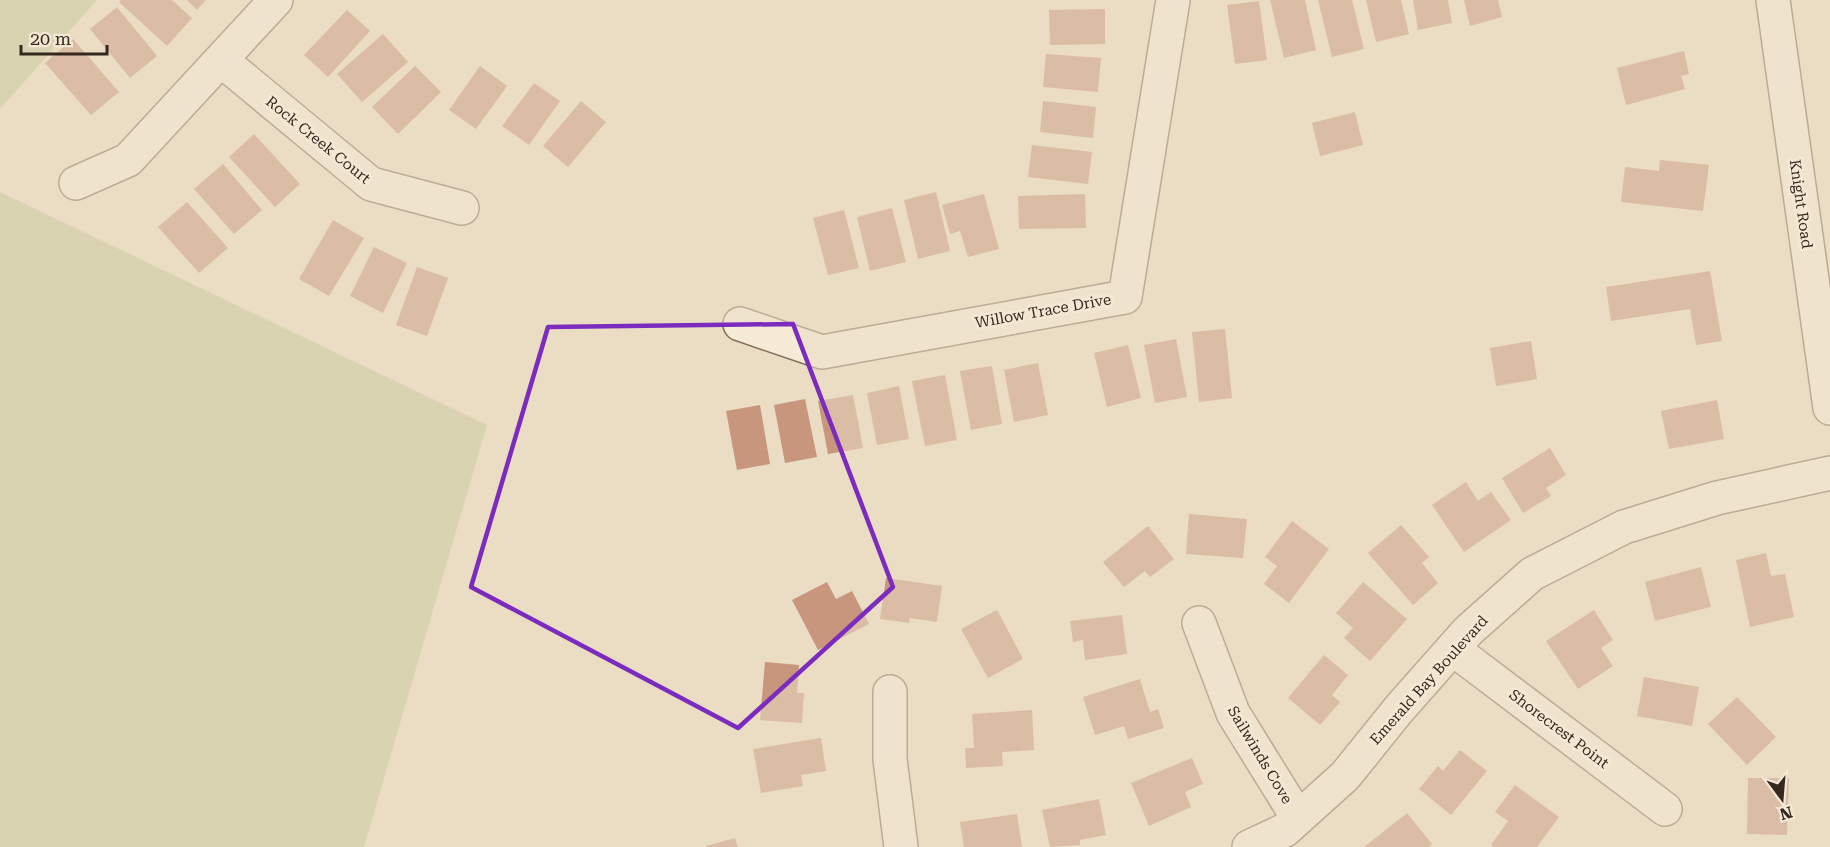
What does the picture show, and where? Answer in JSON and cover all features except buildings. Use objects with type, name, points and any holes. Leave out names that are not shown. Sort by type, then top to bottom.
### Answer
[{"type":"street","points":[[76,183],[128,160],[276,0]]},
{"type":"street","name":"Willow Trace Drive","points":[[740,324],[822,352],[1125,297],[1173,0]]},
{"type":"street","name":"Knight Road","points":[[1773,0],[1830,408]]},
{"type":"street","name":"Rock Creek Court","points":[[221,60],[371,184],[462,208]]},
{"type":"street","name":"Emerald Bay Boulevard","points":[[1249,847],[1284,830],[1345,776],[1399,709],[1453,649],[1532,574],[1624,527],[1717,498],[1830,473]]},
{"type":"street","name":"Sailwinds Cove","points":[[1199,624],[1233,713],[1298,818]]},
{"type":"street","name":"Shorecrest Point","points":[[1453,649],[1665,809]]},
{"type":"street","points":[[890,692],[890,759],[901,847]]},
{"type":"highlighted area","points":[[793,324],[893,587],[738,728],[471,587],[548,327]]},
{"type":"green space","points":[[0,0],[97,0],[0,109]]},
{"type":"green space","points":[[0,192],[487,425],[364,847],[0,847]]}]
